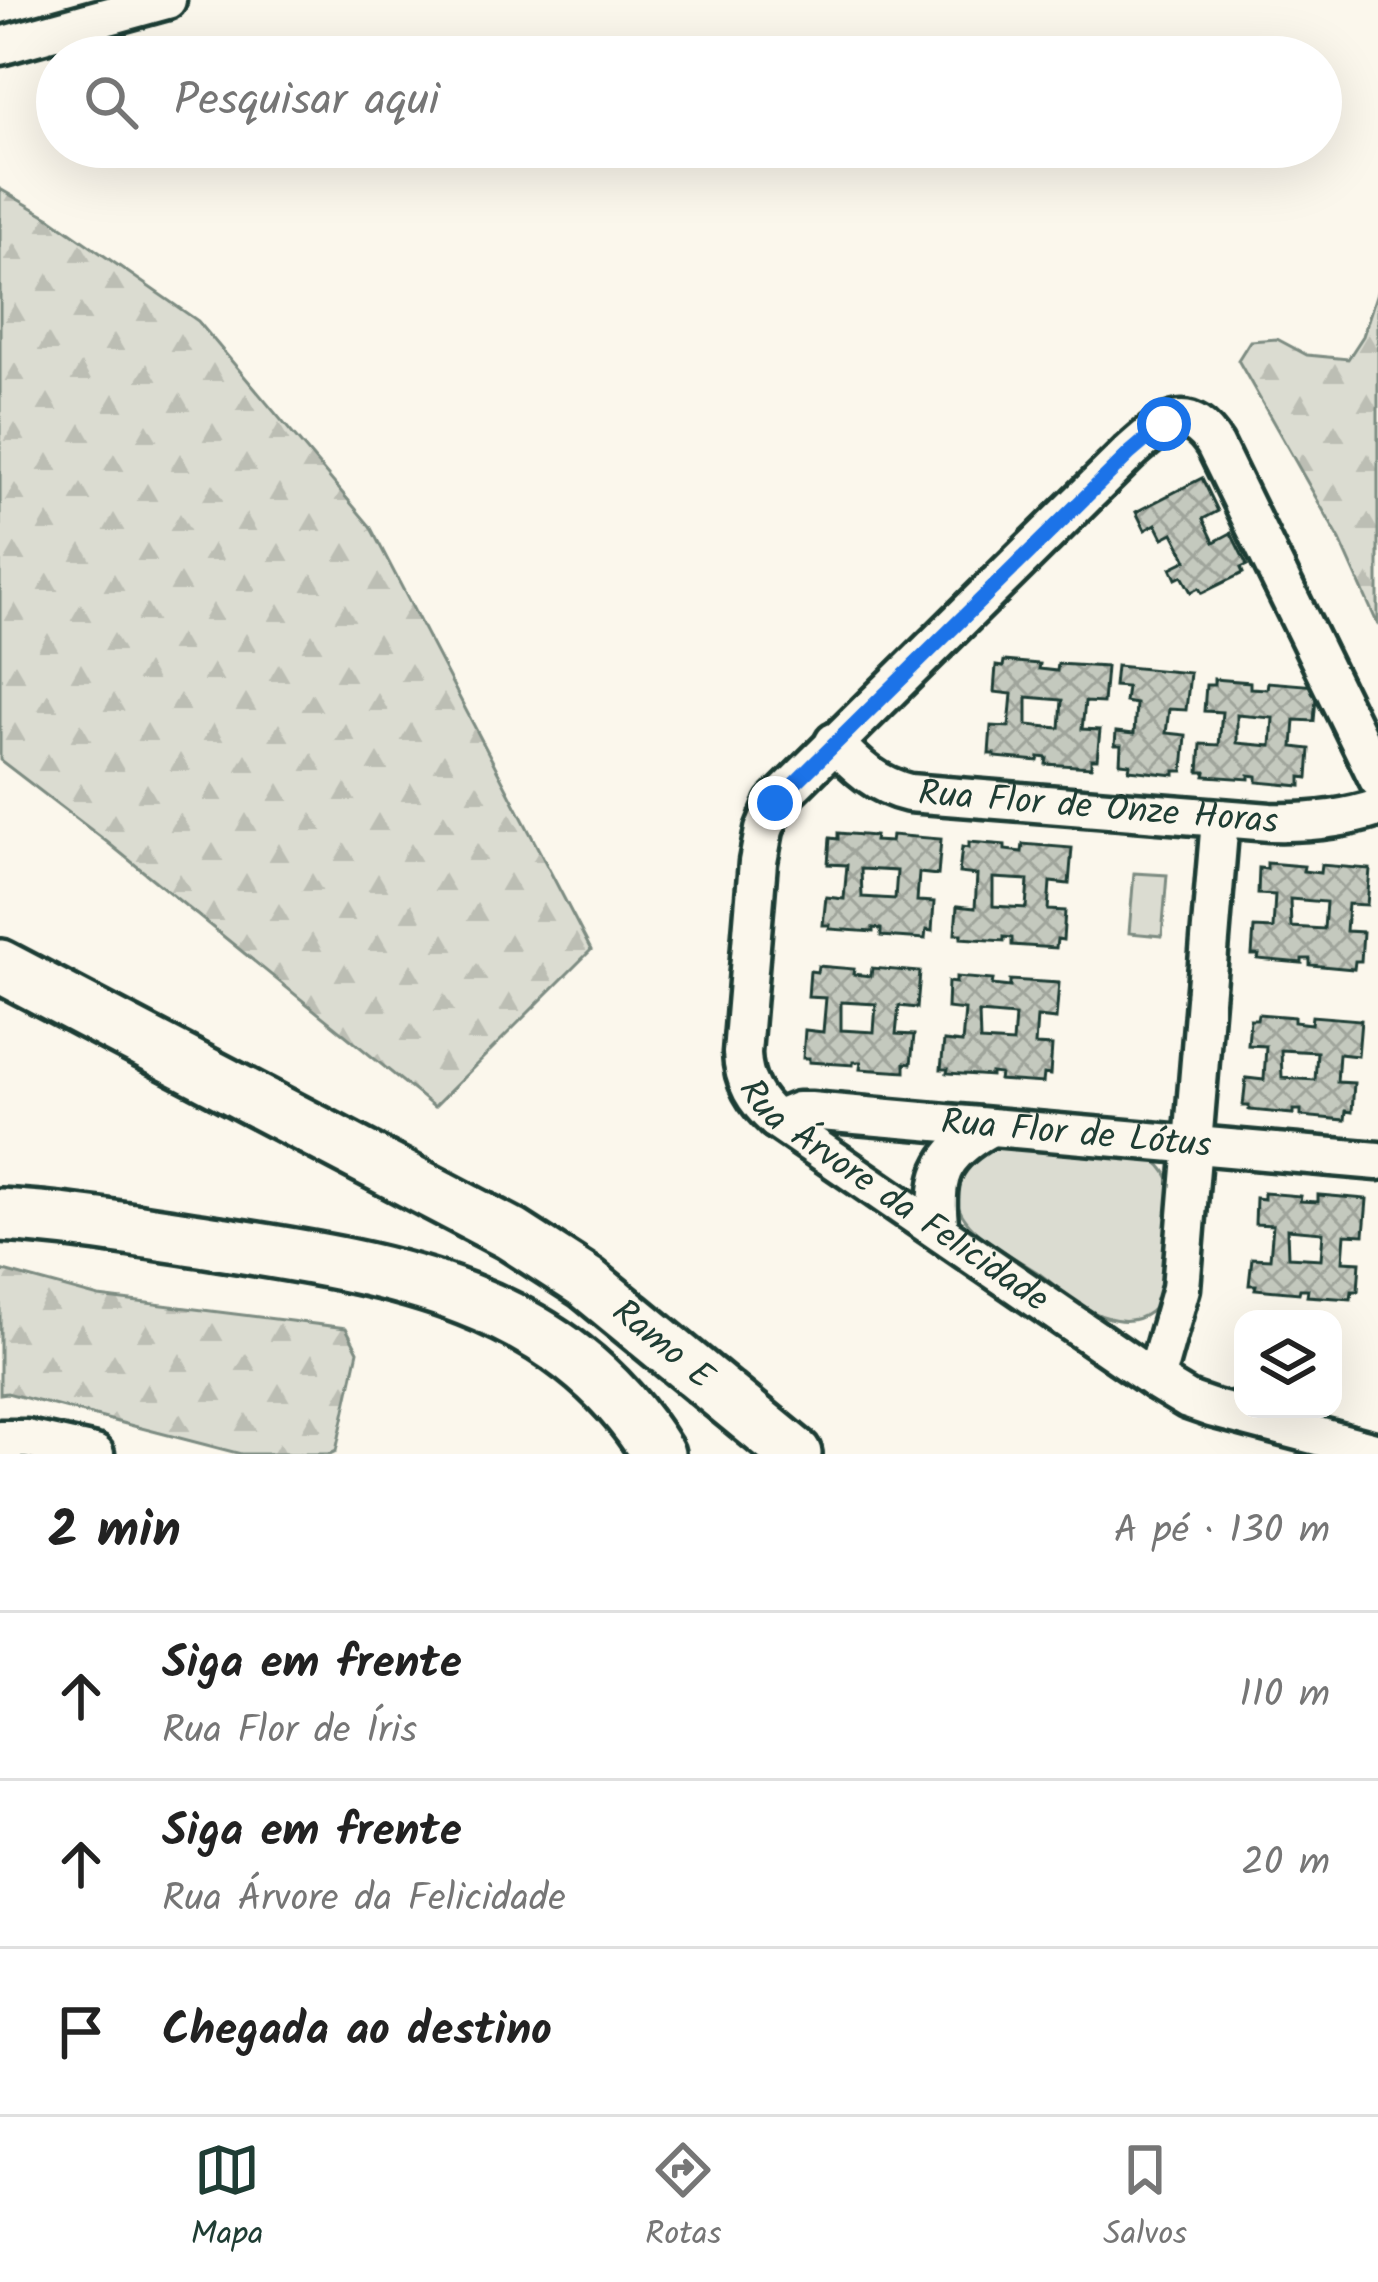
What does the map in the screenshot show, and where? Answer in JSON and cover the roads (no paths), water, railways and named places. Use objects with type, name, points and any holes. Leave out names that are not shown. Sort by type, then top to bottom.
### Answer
[{"type":"highway","name":"Ramo E","points":[[0,966],[511,1234],[587,1283],[795,1454]]},
{"type":"highway","points":[[6,1209],[313,1258],[410,1279],[469,1298],[522,1323],[570,1357],[615,1399],[658,1454]]},
{"type":"street","points":[[36,36],[167,0]]},
{"type":"street","points":[[0,46],[36,36]]},
{"type":"street","name":"Rua Árvore da Felicidade","points":[[1378,779],[1215,445],[1200,426],[1182,419],[1164,424],[775,803],[761,843],[742,1053],[746,1082],[776,1120],[1155,1380],[1211,1408],[1378,1452]]},
{"type":"street","name":"Rua Flor de Onze Horas","points":[[834,742],[872,779],[909,793],[1220,820],[1309,823],[1349,818],[1378,808]]},
{"type":"street","points":[[1155,1380],[1180,1300],[1220,820]]},
{"type":"street","name":"Rua Flor de Lótus","points":[[776,1120],[810,1111],[1378,1162]]},
{"type":"street","points":[[940,1232],[937,1196],[942,1169],[958,1146],[987,1129]]},
{"type":"street","points":[[0,1439],[27,1439],[95,1454]]}]
